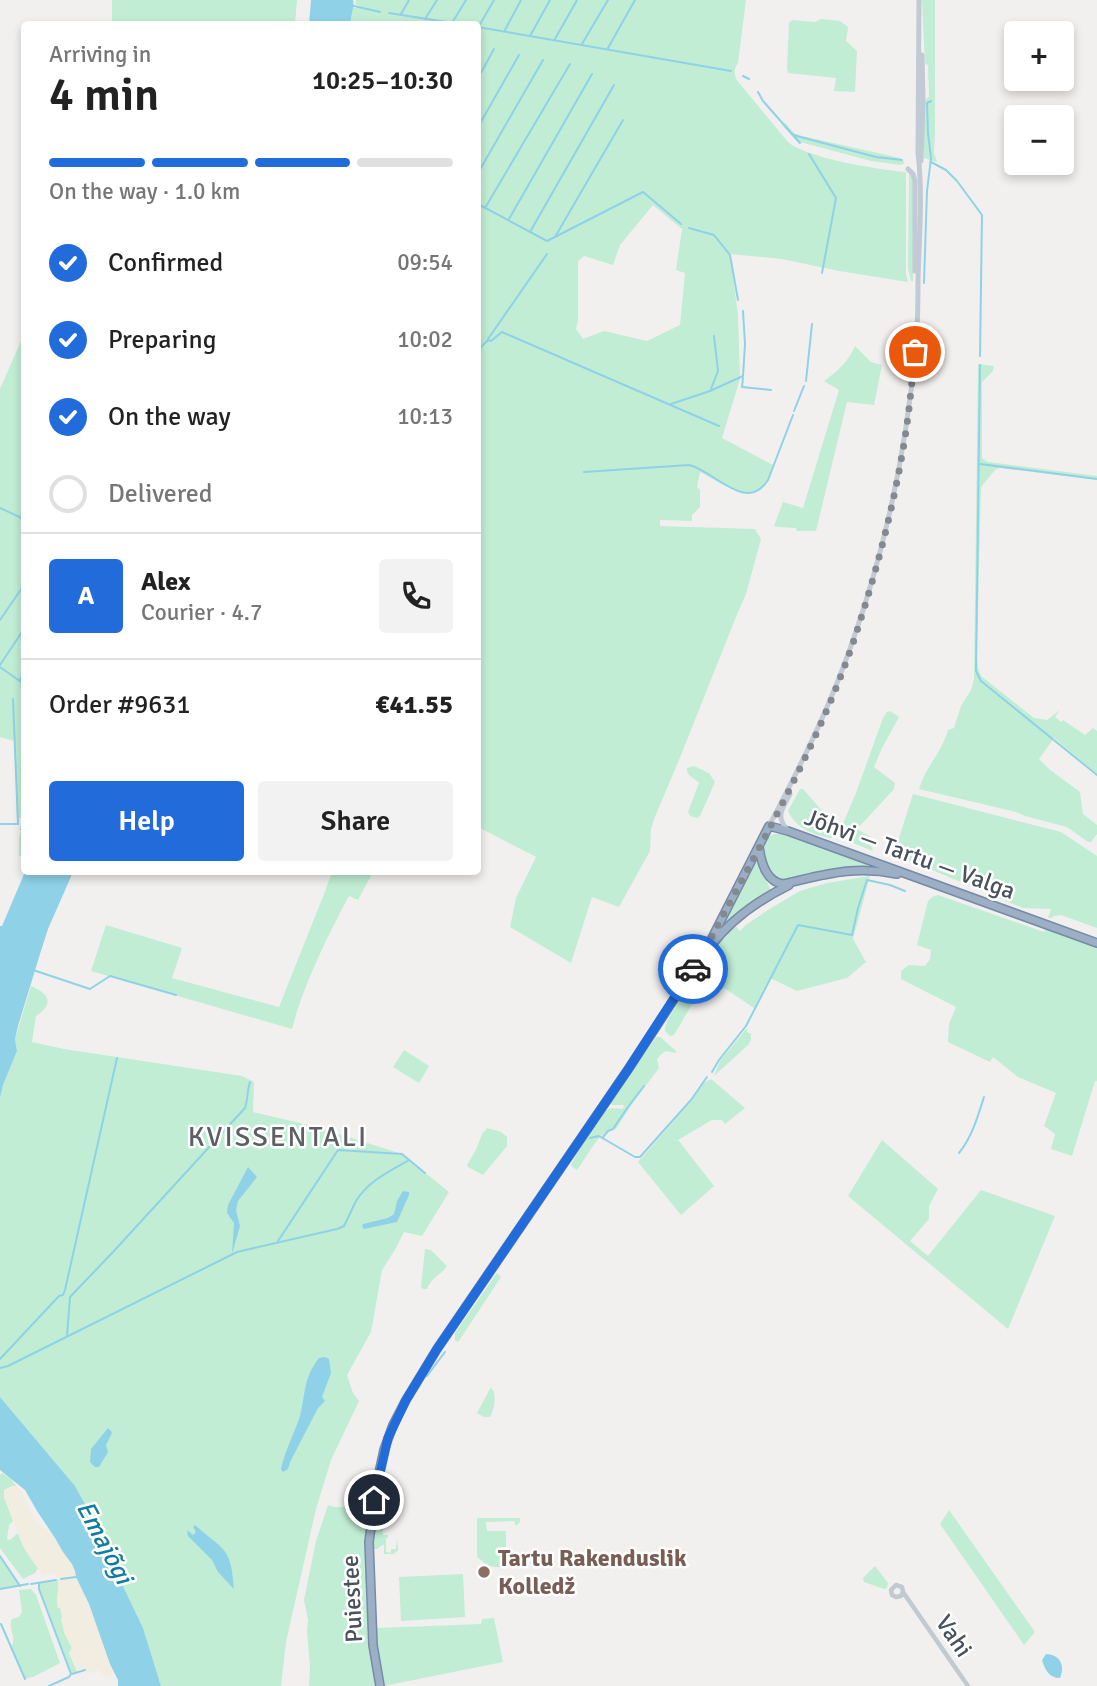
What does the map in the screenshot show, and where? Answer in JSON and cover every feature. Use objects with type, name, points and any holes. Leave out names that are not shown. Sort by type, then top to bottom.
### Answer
[{"type":"highway","name":"Jõhvi — Tartu — Valga","points":[[527,1217],[691,972],[769,827],[788,831],[1097,942]]},
{"type":"highway","points":[[759,847],[769,877],[778,884],[836,872],[874,871],[927,881]]},
{"type":"highway","points":[[691,972],[714,942],[740,915],[773,893],[811,877]]},
{"type":"highway","name":"Puiestee","points":[[380,1686],[373,1645],[369,1542],[377,1482],[388,1438],[406,1400],[437,1349],[527,1217]]},
{"type":"main road","points":[[769,827],[818,730],[852,645],[897,483],[916,342],[919,2]]},
{"type":"main road","points":[[908,169],[915,181],[917,306]]},
{"type":"main road","points":[[788,831],[780,815],[796,782],[796,775]]},
{"type":"street","name":"Vahi","points":[[901,1595],[912,1605],[968,1686]]},
{"type":"green space","points":[[112,0],[297,0],[295,21],[112,21]]},
{"type":"green space","points":[[356,0],[746,0],[735,77],[787,141],[825,158],[906,172],[908,282],[782,259],[730,254],[738,315],[740,379],[722,438],[773,465],[766,483],[758,491],[750,493],[733,489],[700,472],[697,487],[700,490],[700,507],[692,515],[692,521],[660,520],[660,526],[755,529],[761,539],[746,594],[654,819],[650,851],[619,907],[592,897],[571,963],[510,927],[516,898],[536,857],[481,829],[481,21],[351,21],[353,8],[362,8],[355,4]],"holes":[[[653,205],[682,229],[676,270],[685,273],[680,325],[647,341],[604,331],[583,339],[576,329],[578,261],[584,256],[613,265],[620,245]]]},
{"type":"green space","points":[[922,0],[935,0],[934,153],[937,162],[924,158],[924,101],[929,97]]},
{"type":"green space","points":[[821,19],[840,21],[848,27],[846,41],[857,51],[855,92],[834,91],[836,78],[788,73],[789,23],[792,20],[815,22]]},
{"type":"green space","points":[[785,123],[794,133],[802,136],[900,158],[905,163],[901,165],[871,161],[797,142],[782,125]]},
{"type":"green space","points":[[909,172],[914,180],[913,281],[908,269]]},
{"type":"green space","points":[[21,341],[21,818],[18,818],[14,741],[0,737],[0,389]]},
{"type":"green space","points":[[855,346],[871,362],[882,365],[874,405],[847,402],[816,531],[797,531],[796,528],[774,526],[783,502],[803,508],[839,390],[824,381],[842,366]]},
{"type":"green space","points":[[978,364],[994,366],[993,371],[982,382],[982,458],[988,462],[1097,476],[1097,480],[999,468],[981,487],[977,657],[981,676],[1034,718],[1047,720],[1060,710],[1055,717],[1061,722],[1063,720],[1085,735],[1093,728],[1097,731],[1097,774],[1054,738],[1039,759],[1080,792],[1083,814],[1097,825],[1097,834],[1091,842],[1067,827],[919,789],[948,730],[954,728],[974,679]]},
{"type":"green space","points":[[890,711],[899,717],[874,767],[895,783],[894,789],[857,829],[871,837],[873,851],[853,843],[839,833],[883,718]]},
{"type":"green space","points":[[694,766],[709,773],[715,782],[697,818],[690,816],[688,812],[699,783],[687,771],[687,768]]},
{"type":"green space","points":[[800,789],[803,789],[823,812],[833,836],[831,838],[806,830],[791,817],[788,811]]},
{"type":"green space","points":[[913,794],[1061,832],[1097,856],[1097,928],[1061,915],[1048,918],[1051,909],[1023,908],[894,854]]},
{"type":"green space","points":[[21,829],[21,857],[19,855]]},
{"type":"green space","points":[[774,834],[784,834],[873,866],[834,868],[787,882],[782,881],[771,876],[764,852],[765,842]]},
{"type":"green space","points":[[755,859],[758,859],[771,891],[727,923],[725,919]]},
{"type":"green space","points":[[331,875],[371,875],[358,900],[349,896],[341,911],[309,978],[292,1029],[91,971],[106,925],[182,948],[172,978],[279,1007]]},
{"type":"green space","points":[[870,876],[853,939],[866,962],[847,978],[797,991],[770,978],[754,1008],[708,977],[674,1035],[670,1036],[665,1031],[668,1019],[697,971],[734,924],[740,931],[800,891],[827,883]]},
{"type":"green space","points":[[938,895],[1044,932],[1046,927],[1097,946],[1097,1081],[1072,1156],[1051,1149],[1055,1134],[1044,1126],[1056,1093],[1018,1077],[993,1057],[990,1062],[948,1042],[949,1024],[956,1007],[901,979],[901,971],[909,965],[925,966],[930,959],[931,950],[917,945],[928,901]]},
{"type":"green space","points":[[31,986],[46,996],[48,1003],[36,1016],[32,1042],[242,1076],[254,1082],[253,1112],[317,1127],[402,1154],[449,1192],[422,1236],[404,1232],[382,1270],[371,1332],[347,1375],[359,1401],[331,1460],[316,1509],[286,1642],[281,1686],[161,1686],[143,1628],[96,1524],[75,1486],[0,1397],[0,1098],[17,1051],[15,1039]]},
{"type":"green space","points":[[747,1028],[747,1032],[751,1034],[748,1045],[714,1076],[720,1061]]},
{"type":"green space","points":[[656,1037],[660,1037],[676,1053],[666,1051],[660,1055],[657,1059],[659,1068],[615,1130],[613,1128],[602,1136],[577,1170],[571,1166],[587,1136],[607,1110],[623,1109],[624,1105],[610,1103]]},
{"type":"green space","points":[[404,1050],[429,1066],[419,1083],[393,1067]]},
{"type":"green space","points":[[711,1079],[745,1108],[725,1124],[722,1120],[712,1120],[678,1140],[714,1186],[681,1215],[638,1162],[704,1083]]},
{"type":"green space","points":[[487,1128],[507,1137],[507,1146],[483,1175],[467,1165]]},
{"type":"green space","points":[[882,1140],[938,1189],[929,1206],[929,1219],[910,1241],[928,1256],[981,1190],[1055,1216],[1008,1329],[848,1196]]},
{"type":"green space","points":[[425,1249],[431,1250],[447,1266],[427,1289],[423,1289],[421,1287]]},
{"type":"green space","points":[[497,1273],[501,1277],[458,1342],[455,1340],[455,1333]]},
{"type":"green space","points":[[491,1387],[495,1398],[494,1406],[490,1417],[484,1417],[477,1413]]},
{"type":"green space","points":[[2,1473],[16,1486],[12,1486],[4,1497],[13,1521],[9,1525],[7,1539],[10,1540],[18,1533],[23,1546],[38,1568],[35,1573],[23,1579],[0,1548]]},
{"type":"green space","points":[[328,1505],[369,1508],[365,1543],[375,1686],[309,1686],[308,1620],[304,1600],[316,1541]]},
{"type":"green space","points":[[949,1510],[1035,1632],[1024,1645],[940,1524]]},
{"type":"green space","points":[[386,1518],[388,1524],[383,1524],[383,1535],[388,1535],[386,1552],[391,1553],[391,1549],[396,1549],[397,1538],[398,1550],[394,1554],[384,1554],[384,1544],[373,1549],[376,1526]]},
{"type":"green space","points":[[477,1518],[520,1518],[516,1526],[514,1521],[486,1522],[487,1531],[506,1531],[506,1568],[488,1566],[477,1557]]},
{"type":"green space","points":[[0,1556],[20,1586],[0,1589]]},
{"type":"green space","points":[[875,1566],[888,1583],[887,1588],[864,1582],[863,1578]]},
{"type":"green space","points":[[463,1574],[465,1617],[401,1621],[399,1577]]},
{"type":"green space","points":[[58,1580],[57,1603],[62,1610],[64,1632],[72,1648],[69,1653],[77,1672],[71,1674],[39,1589],[39,1583]]},
{"type":"green space","points":[[31,1589],[36,1595],[60,1663],[25,1679],[11,1647],[11,1623],[12,1619],[19,1617],[22,1612],[19,1590]]},
{"type":"green space","points":[[494,1618],[503,1662],[384,1686],[377,1628],[481,1624],[482,1619]]},
{"type":"sand","points":[[12,1486],[22,1491],[35,1521],[51,1533],[72,1564],[115,1673],[106,1677],[98,1670],[90,1674],[87,1671],[77,1672],[69,1653],[72,1648],[64,1632],[58,1608],[58,1581],[53,1573],[43,1575],[23,1546],[4,1497],[4,1490]]},
{"type":"water","points":[[311,0],[353,0],[351,21],[309,21]]},
{"type":"water","points":[[24,875],[72,875],[48,929],[18,1026],[15,1039],[17,1051],[0,1098],[0,926]]},
{"type":"water","points":[[248,1167],[257,1177],[238,1201],[236,1210],[240,1226],[232,1254],[234,1223],[227,1213],[228,1205]]},
{"type":"water","points":[[403,1191],[409,1192],[409,1195],[397,1222],[364,1229],[363,1224],[394,1214]]},
{"type":"water","points":[[319,1358],[329,1359],[331,1373],[322,1397],[325,1401],[318,1408],[288,1469],[283,1472],[281,1469],[300,1416],[308,1379]]},
{"type":"water","points":[[0,1397],[75,1486],[96,1524],[143,1628],[161,1686],[118,1686],[118,1680],[72,1564],[25,1490],[0,1470]]},
{"type":"water","points":[[108,1428],[112,1433],[106,1445],[108,1452],[99,1467],[95,1467],[90,1462],[91,1449]]},
{"type":"water","points":[[195,1525],[219,1545],[228,1557],[234,1589],[218,1572],[212,1560],[188,1536],[187,1530],[193,1535],[196,1532],[193,1527]]},
{"type":"water","points":[[1046,1654],[1055,1656],[1060,1662],[1060,1678],[1053,1677],[1046,1670],[1042,1660]]},
{"type":"waterway","points":[[401,14],[409,0]]},
{"type":"waterway","points":[[425,19],[437,0]]},
{"type":"waterway","points":[[453,21],[466,0]]},
{"type":"waterway","points":[[481,23],[494,0]]},
{"type":"waterway","points":[[505,30],[521,0]]},
{"type":"waterway","points":[[530,36],[550,0]]},
{"type":"waterway","points":[[555,39],[577,0]]},
{"type":"waterway","points":[[582,44],[608,0]]},
{"type":"waterway","points":[[608,48],[635,0]]},
{"type":"waterway","points":[[354,6],[380,12]]},
{"type":"waterway","points":[[389,13],[440,21]]},
{"type":"waterway","points":[[481,28],[731,71]]},
{"type":"waterway","points":[[481,73],[494,49]]},
{"type":"waterway","points":[[481,122],[519,55]]},
{"type":"waterway","points":[[481,168],[543,60]]},
{"type":"waterway","points":[[485,208],[570,64]]},
{"type":"waterway","points":[[509,219],[592,74]]},
{"type":"waterway","points":[[743,76],[749,79]]},
{"type":"waterway","points":[[530,232],[614,85]]},
{"type":"waterway","points":[[758,92],[793,135],[876,157],[902,160]]},
{"type":"waterway","points":[[924,283],[927,191],[931,158],[927,103],[931,101]]},
{"type":"waterway","points":[[555,237],[623,120]]},
{"type":"waterway","points":[[794,136],[800,143]]},
{"type":"waterway","points":[[809,154],[836,198],[822,273]]},
{"type":"waterway","points":[[931,162],[946,170],[957,181],[982,215],[980,356]]},
{"type":"waterway","points":[[481,206],[547,241],[643,192],[681,224]]},
{"type":"waterway","points":[[689,228],[714,235],[730,255],[738,300]]},
{"type":"waterway","points":[[488,339],[547,254]]},
{"type":"waterway","points":[[671,404],[743,376],[743,311]]},
{"type":"waterway","points":[[806,381],[812,324]]},
{"type":"waterway","points":[[481,347],[502,332],[719,426]]},
{"type":"waterway","points":[[711,389],[718,371],[714,336]]},
{"type":"waterway","points":[[980,365],[976,671],[981,681],[1097,775]]},
{"type":"waterway","points":[[743,378],[742,387],[771,390]]},
{"type":"waterway","points":[[794,411],[804,386]]},
{"type":"waterway","points":[[584,472],[689,465],[730,488],[750,493],[768,480],[793,415]]},
{"type":"waterway","points":[[980,464],[1097,479]]},
{"type":"waterway","points":[[0,508],[21,518]]},
{"type":"waterway","points":[[0,620],[21,589]]},
{"type":"waterway","points":[[0,665],[21,634]]},
{"type":"waterway","points":[[0,667],[21,682]]},
{"type":"waterway","points":[[0,824],[18,824],[13,699]]},
{"type":"waterway","points":[[712,1072],[746,1026],[798,925],[852,935],[867,880],[905,891]]},
{"type":"waterway","points":[[33,970],[90,989],[110,976],[176,995]]},
{"type":"waterway","points":[[0,1359],[65,1290],[117,1058]]},
{"type":"waterway","points":[[590,1138],[599,1136],[635,1157],[640,1157],[691,1100],[707,1077]]},
{"type":"waterway","points":[[67,1336],[70,1297],[245,1108],[250,1082]]},
{"type":"waterway","points":[[603,1137],[613,1129],[644,1086]]},
{"type":"waterway","points":[[959,1153],[971,1133],[984,1097]]},
{"type":"waterway","points":[[278,1241],[338,1150],[402,1154],[425,1173]]},
{"type":"waterway","points":[[0,1368],[237,1252],[344,1226],[361,1194],[380,1177],[409,1160]]},
{"type":"waterway","points":[[427,1376],[445,1352]]},
{"type":"waterway","points":[[0,1556],[20,1586]]},
{"type":"waterway","points":[[61,1579],[76,1577]]},
{"type":"waterway","points":[[31,1584],[56,1580]]},
{"type":"waterway","points":[[39,1583],[71,1674],[49,1686]]},
{"type":"waterway","points":[[0,1589],[28,1584]]},
{"type":"waterway","points":[[1,1624],[25,1679]]},
{"type":"waterway","points":[[72,1674],[85,1670]]},
{"type":"way so far","points":[[693,969],[796,775],[852,645],[897,483],[915,352]]},
{"type":"place","name":"Tartu Rakenduslik Kolledž","points":[[484,1572]]},
{"type":"district","name":"KVISSENTALI","points":[[278,1136]]},
{"type":"route","points":[[374,1500],[384,1450],[406,1400],[437,1349],[629,1068],[693,969]]},
{"type":"water label","name":"Emajõgi","points":[[105,1542]]}]
